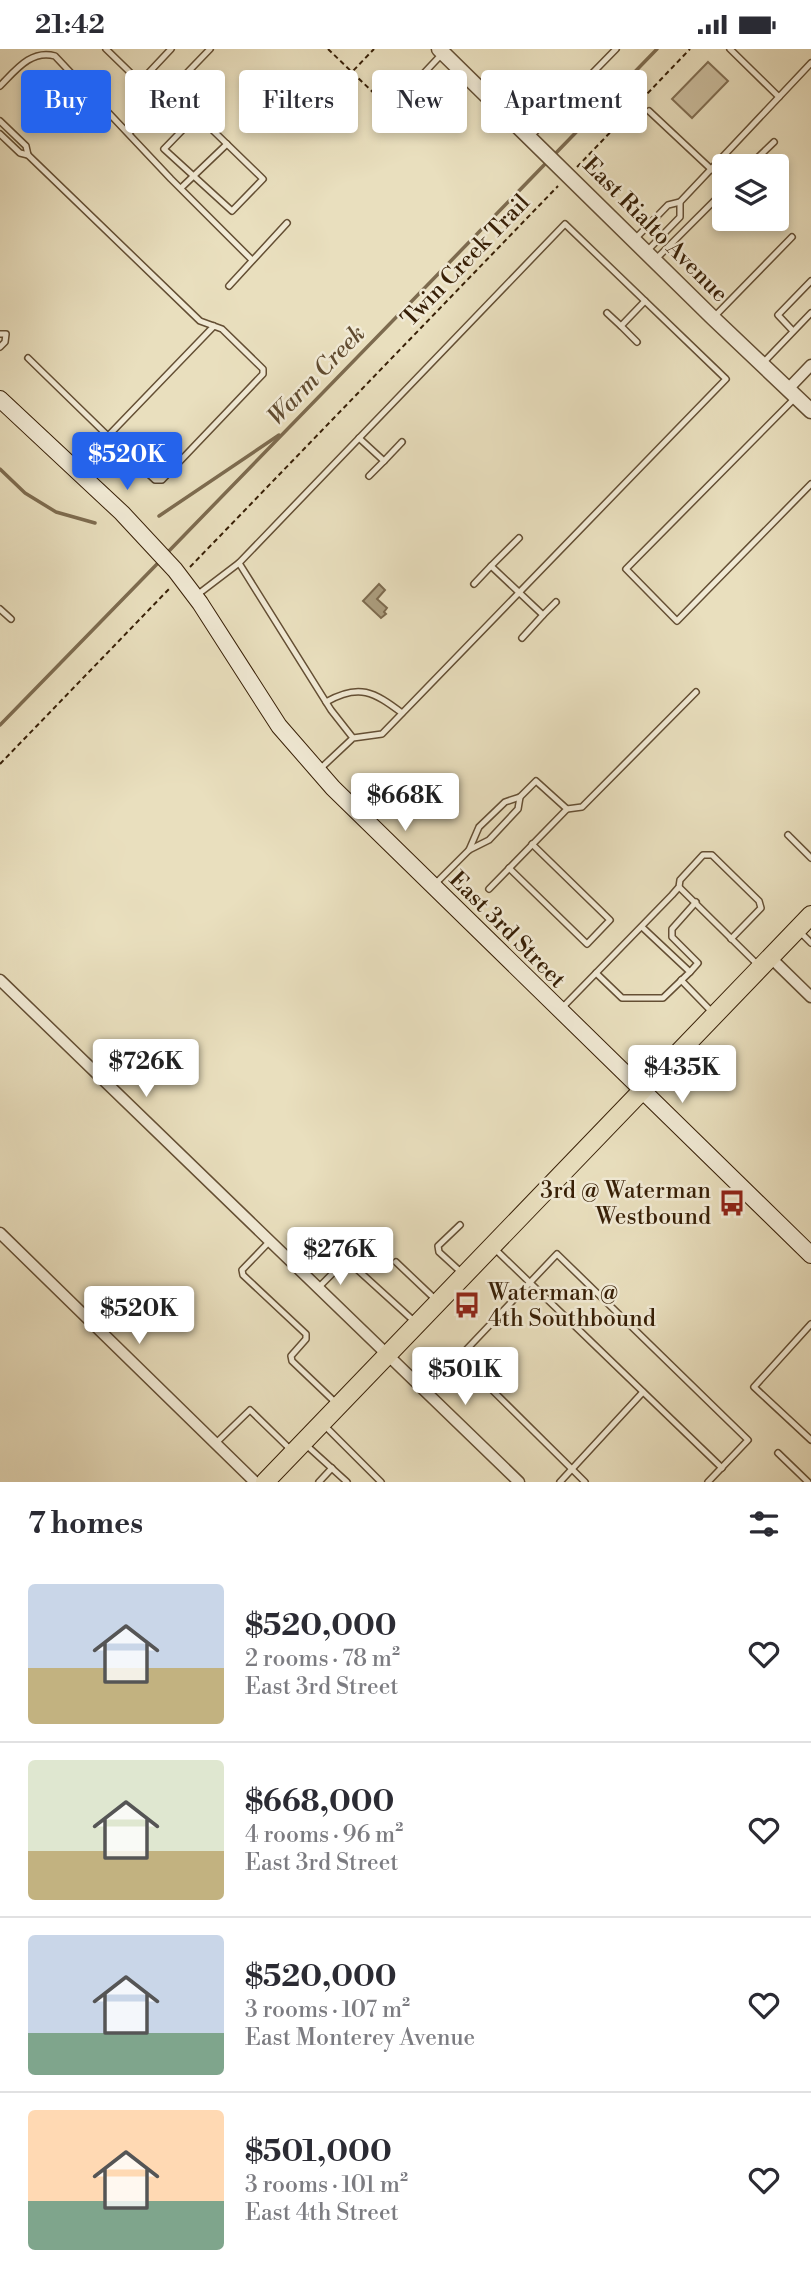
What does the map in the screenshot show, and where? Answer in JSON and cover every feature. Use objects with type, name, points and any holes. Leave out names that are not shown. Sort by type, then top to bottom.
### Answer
[{"type":"main road","name":"East 3rd Street","points":[[0,398],[150,543],[177,574],[195,596],[279,726],[318,771],[559,1011],[811,1255]]},
{"type":"main road","points":[[265,1482],[811,915]]},
{"type":"street","name":"East Rialto Avenue","points":[[441,51],[811,411]]},
{"type":"street","points":[[792,393],[811,365]]},
{"type":"street","points":[[765,962],[811,997]]},
{"type":"street","points":[[0,980],[520,1482]]},
{"type":"street","points":[[0,1233],[255,1482]]},
{"type":"lane","points":[[106,49],[140,82],[167,50]]},
{"type":"lane","points":[[191,70],[211,49]]},
{"type":"lane","points":[[533,141],[616,49]]},
{"type":"lane","points":[[730,49],[779,96]]},
{"type":"lane","points":[[0,86],[26,60],[45,51],[62,62],[125,128]]},
{"type":"lane","points":[[426,70],[441,51]]},
{"type":"lane","points":[[726,154],[811,63]]},
{"type":"lane","points":[[635,239],[668,205],[680,202],[712,170],[649,111]]},
{"type":"lane","points":[[197,115],[264,179],[232,211],[194,176],[164,149],[197,115]]},
{"type":"lane","points":[[0,121],[26,146],[28,155]]},
{"type":"lane","points":[[130,133],[252,260]]},
{"type":"lane","points":[[0,134],[20,153],[28,155],[200,321],[222,329],[262,369],[263,374],[162,480],[155,480],[28,358]]},
{"type":"lane","points":[[762,154],[774,142]]},
{"type":"lane","points":[[181,188],[227,144]]},
{"type":"lane","points":[[651,256],[680,217],[680,202]]},
{"type":"lane","points":[[651,256],[712,202]]},
{"type":"lane","points":[[229,286],[287,223]]},
{"type":"lane","points":[[195,596],[239,563],[565,224],[726,379],[382,734],[354,737],[318,771]]},
{"type":"lane","points":[[713,318],[792,237]]},
{"type":"lane","points":[[793,331],[778,315],[811,281]]},
{"type":"lane","points":[[621,326],[645,301]]},
{"type":"lane","points":[[607,313],[637,342]]},
{"type":"lane","points":[[761,364],[811,313]]},
{"type":"lane","points":[[75,470],[214,326]]},
{"type":"lane","points":[[0,328],[5,342],[0,347]]},
{"type":"lane","points":[[792,393],[626,569],[677,621],[811,484]]},
{"type":"lane","points":[[359,438],[384,461]]},
{"type":"lane","points":[[369,477],[402,442]]},
{"type":"lane","points":[[474,584],[519,538]]},
{"type":"lane","points":[[239,563],[326,702],[354,737]]},
{"type":"lane","points":[[492,566],[543,615]]},
{"type":"lane","points":[[522,638],[556,602]]},
{"type":"lane","points":[[0,609],[11,619]]},
{"type":"lane","points":[[326,702],[345,692],[378,695],[402,713]]},
{"type":"lane","points":[[489,889],[566,809],[582,807],[696,692]]},
{"type":"lane","points":[[469,850],[480,827],[505,802],[520,797],[536,781],[566,809]]},
{"type":"lane","points":[[433,886],[469,850],[489,840],[518,809],[520,797]]},
{"type":"lane","points":[[788,835],[811,858]]},
{"type":"lane","points":[[509,868],[587,944],[610,920],[532,844]]},
{"type":"lane","points":[[559,1011],[679,887],[680,880],[703,855],[712,855],[759,901],[761,908],[731,939]]},
{"type":"lane","points":[[679,887],[731,939],[765,962]]},
{"type":"lane","points":[[596,973],[622,997],[663,998],[698,963],[672,937],[672,929],[696,902]]},
{"type":"lane","points":[[642,927],[690,972]]},
{"type":"lane","points":[[797,929],[811,943]]},
{"type":"lane","points":[[681,980],[715,1014]]},
{"type":"lane","points":[[109,1085],[132,1058]]},
{"type":"lane","points":[[460,1225],[438,1246],[439,1252],[464,1275]]},
{"type":"lane","points":[[270,1241],[242,1270],[243,1275],[306,1333],[306,1339],[291,1356],[292,1361],[339,1405]]},
{"type":"lane","points":[[492,1246],[722,1468]]},
{"type":"lane","points":[[584,1482],[470,1368],[466,1350],[557,1255],[748,1440],[708,1482]]},
{"type":"lane","points":[[318,1288],[343,1263],[349,1262],[417,1324]]},
{"type":"lane","points":[[396,1262],[438,1303]]},
{"type":"lane","points":[[811,1324],[754,1387],[811,1440]]},
{"type":"lane","points":[[559,1482],[643,1392]]},
{"type":"lane","points":[[216,1444],[250,1410],[298,1447],[331,1468],[346,1482]]},
{"type":"lane","points":[[322,1423],[381,1482]]},
{"type":"lane","points":[[778,1453],[808,1482]]},
{"type":"lane","points":[[319,1482],[331,1468]]},
{"type":"path","points":[[328,49],[350,70]]},
{"type":"path","points":[[354,70],[374,49]]},
{"type":"path","name":"Twin Creek Trail","points":[[0,764],[177,574],[690,49]]},
{"type":"path","points":[[358,78],[372,91]]},
{"type":"shaded area","points":[[708,62],[728,81],[692,118],[672,99]]},
{"type":"shaded area","points":[[379,584],[385,590],[377,599],[387,608],[384,612],[386,614],[381,618],[363,601]]},
{"type":"waterway","name":"Warm Creek","points":[[553,156],[657,49]]},
{"type":"waterway","name":"Warm Creek","points":[[167,553],[547,162]]},
{"type":"waterway","points":[[159,516],[279,435]]},
{"type":"waterway","points":[[0,469],[25,493],[56,512],[95,523]]},
{"type":"waterway","name":"Warm Creek","points":[[0,725],[160,561]]},
{"type":"place","name":"3rd @ Waterman Westbound","points":[[732,1203]]},
{"type":"place","name":"Waterman @ 4th Southbound","points":[[467,1305]]}]
